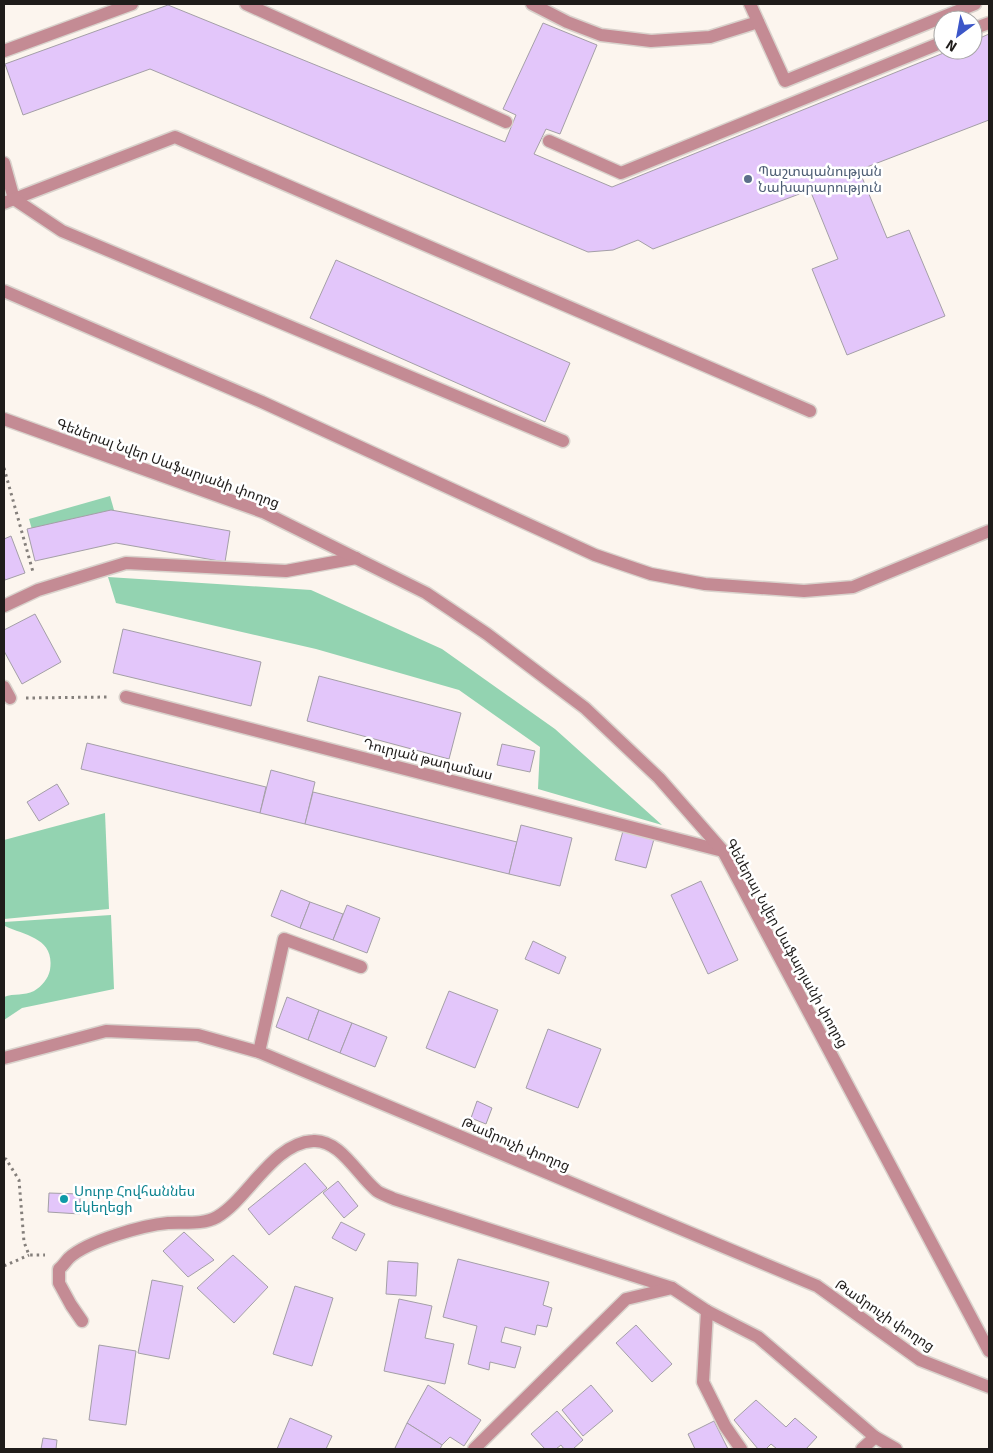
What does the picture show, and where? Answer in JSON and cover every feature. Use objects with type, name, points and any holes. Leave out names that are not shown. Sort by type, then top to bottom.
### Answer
[{"type":"street","points":[[4,51],[132,4]]},
{"type":"street","points":[[246,4],[506,122]]},
{"type":"street","points":[[532,4],[566,22],[601,35],[651,41],[710,37],[758,22]]},
{"type":"street","points":[[750,4],[785,81],[975,4]]},
{"type":"street","points":[[549,141],[621,174],[933,46]]},
{"type":"street","points":[[9,201],[175,137],[810,410]]},
{"type":"street","points":[[4,163],[9,201]]},
{"type":"street","points":[[9,201],[62,231],[563,441]]},
{"type":"street","points":[[4,291],[262,402],[595,555],[651,574],[705,584],[804,590],[853,587],[989,531]]},
{"type":"street","name":"Գեներալ Նվեր Սաֆարյանի փողոց","points":[[4,419],[263,512],[356,558],[426,593],[487,634],[586,708],[659,778],[723,851],[989,1350]]},
{"type":"street","points":[[4,606],[38,590],[126,563],[286,571],[356,558]]},
{"type":"street","name":"Դուրյան թաղամաս","points":[[126,697],[723,851]]},
{"type":"street","points":[[260,1052],[284,939],[361,967]]},
{"type":"street","name":"Թամրուչի փողոց","points":[[4,1058],[106,1031],[198,1035],[260,1052],[817,1286],[920,1360],[989,1387]]},
{"type":"street","points":[[82,1321],[59,1283],[59,1269],[70,1257],[85,1248],[114,1236],[147,1227],[216,1218],[275,1160],[295,1146],[314,1141],[328,1144],[343,1154],[378,1192],[672,1288],[707,1311],[758,1337],[875,1437],[896,1449]]},
{"type":"street","points":[[474,1449],[626,1299],[672,1288]]},
{"type":"street","points":[[707,1311],[703,1382],[725,1426],[740,1449]]},
{"type":"street","points":[[862,1449],[875,1437]]},
{"type":"path","points":[[4,468],[38,590]]},
{"type":"path","points":[[7,693],[126,697]]},
{"type":"path","points":[[4,1159],[6,1159],[19,1180],[24,1242],[29,1255]]},
{"type":"path","points":[[4,1266],[29,1255],[70,1257]]},
{"type":"green space","points":[[110,496],[120,531],[39,554],[29,519]]},
{"type":"green space","points":[[108,577],[311,590],[442,649],[555,729],[662,825],[538,789],[540,747],[459,690],[316,649],[116,603]]},
{"type":"green space","points":[[105,813],[109,909],[4,919],[4,840]]},
{"type":"green space","points":[[111,915],[114,989],[22,1008],[4,1020],[4,997],[30,993],[40,987],[49,973],[50,959],[48,951],[37,940],[5,926],[4,922]]},
{"type":"building","name":"Պաշտպանության Նախարարություն","points":[[168,5],[505,142],[516,115],[503,109],[543,23],[597,45],[560,134],[546,129],[534,154],[612,187],[933,57],[933,60],[983,60],[983,37],[989,34],[989,120],[859,170],[887,238],[909,230],[945,316],[847,355],[812,269],[838,259],[810,190],[653,249],[638,240],[613,250],[588,252],[150,69],[23,115],[5,64]]},
{"type":"building","points":[[336,260],[570,363],[545,422],[310,318]]},
{"type":"building","points":[[111,510],[230,531],[225,562],[116,543],[35,561],[27,529]]},
{"type":"building","points":[[11,536],[25,573],[5,580],[4,539]]},
{"type":"building","points":[[35,614],[61,662],[22,684],[4,651],[4,630]]},
{"type":"building","points":[[123,629],[261,662],[251,706],[113,673]]},
{"type":"building","points":[[319,676],[461,713],[449,759],[307,721]]},
{"type":"building","points":[[87,743],[266,787],[260,813],[81,769]]},
{"type":"building","points":[[502,744],[535,751],[530,772],[497,765]]},
{"type":"building","points":[[271,770],[315,782],[305,824],[260,813]]},
{"type":"building","points":[[57,784],[69,804],[39,821],[27,802]]},
{"type":"building","points":[[313,792],[517,842],[509,874],[305,824]]},
{"type":"building","points":[[521,825],[572,838],[560,886],[509,874]]},
{"type":"building","points":[[623,831],[654,839],[646,868],[615,860]]},
{"type":"building","points":[[701,881],[738,960],[708,974],[671,895]]},
{"type":"building","points":[[281,890],[310,902],[300,928],[271,916]]},
{"type":"building","points":[[310,902],[343,914],[333,940],[300,928]]},
{"type":"building","points":[[347,905],[380,918],[367,953],[333,940]]},
{"type":"building","points":[[533,941],[566,957],[559,974],[525,959]]},
{"type":"building","points":[[449,991],[498,1010],[475,1068],[426,1048]]},
{"type":"building","points":[[287,997],[319,1010],[308,1040],[276,1027]]},
{"type":"building","points":[[319,1010],[352,1023],[340,1053],[308,1040]]},
{"type":"building","points":[[352,1023],[387,1037],[375,1067],[340,1053]]},
{"type":"building","points":[[548,1029],[601,1049],[578,1108],[526,1088]]},
{"type":"building","points":[[477,1101],[492,1108],[486,1124],[471,1118]]},
{"type":"building","points":[[305,1163],[327,1188],[269,1235],[248,1209]]},
{"type":"building","points":[[338,1181],[358,1206],[344,1218],[323,1193]]},
{"type":"building","name":"Սուրբ Հովհաննես եկեղեցի","points":[[49,1193],[80,1194],[80,1214],[48,1212]]},
{"type":"building","points":[[341,1222],[365,1234],[356,1251],[332,1238]]},
{"type":"building","points":[[184,1232],[214,1260],[188,1277],[163,1251]]},
{"type":"building","points":[[233,1255],[268,1287],[234,1323],[197,1288]]},
{"type":"building","points":[[458,1259],[549,1282],[543,1305],[552,1308],[547,1327],[537,1325],[535,1335],[505,1327],[501,1342],[521,1347],[515,1368],[490,1362],[489,1370],[468,1364],[477,1326],[443,1317]]},
{"type":"building","points":[[388,1261],[418,1263],[416,1296],[386,1294]]},
{"type":"building","points":[[152,1280],[183,1286],[169,1359],[138,1353]]},
{"type":"building","points":[[295,1286],[333,1298],[312,1366],[273,1354]]},
{"type":"building","points":[[399,1299],[432,1306],[425,1338],[454,1344],[445,1384],[384,1371]]},
{"type":"building","points":[[636,1325],[672,1364],[652,1382],[616,1343]]},
{"type":"building","points":[[99,1345],[136,1351],[126,1425],[89,1420]]},
{"type":"building","points":[[428,1385],[481,1420],[464,1446],[450,1437],[442,1445],[407,1423]]},
{"type":"building","points":[[591,1385],[613,1411],[583,1436],[562,1410]]},
{"type":"building","points":[[756,1400],[786,1427],[795,1418],[817,1437],[806,1449],[777,1449],[771,1444],[766,1449],[758,1449],[734,1420]]},
{"type":"building","points":[[557,1411],[583,1440],[573,1449],[564,1449],[561,1445],[556,1449],[545,1449],[531,1434]]},
{"type":"building","points":[[290,1418],[332,1436],[326,1449],[277,1449]]},
{"type":"building","points":[[714,1421],[728,1449],[695,1449],[688,1434]]},
{"type":"building","points":[[407,1423],[442,1445],[440,1449],[395,1448]]},
{"type":"building","points":[[43,1438],[57,1440],[56,1449],[41,1449]]},
{"type":"place","name":"Պաշտպանության Նախարարություն","points":[[748,179]]},
{"type":"place","name":"Սուրբ Հովհաննես եկեղեցի","points":[[64,1199]]}]
